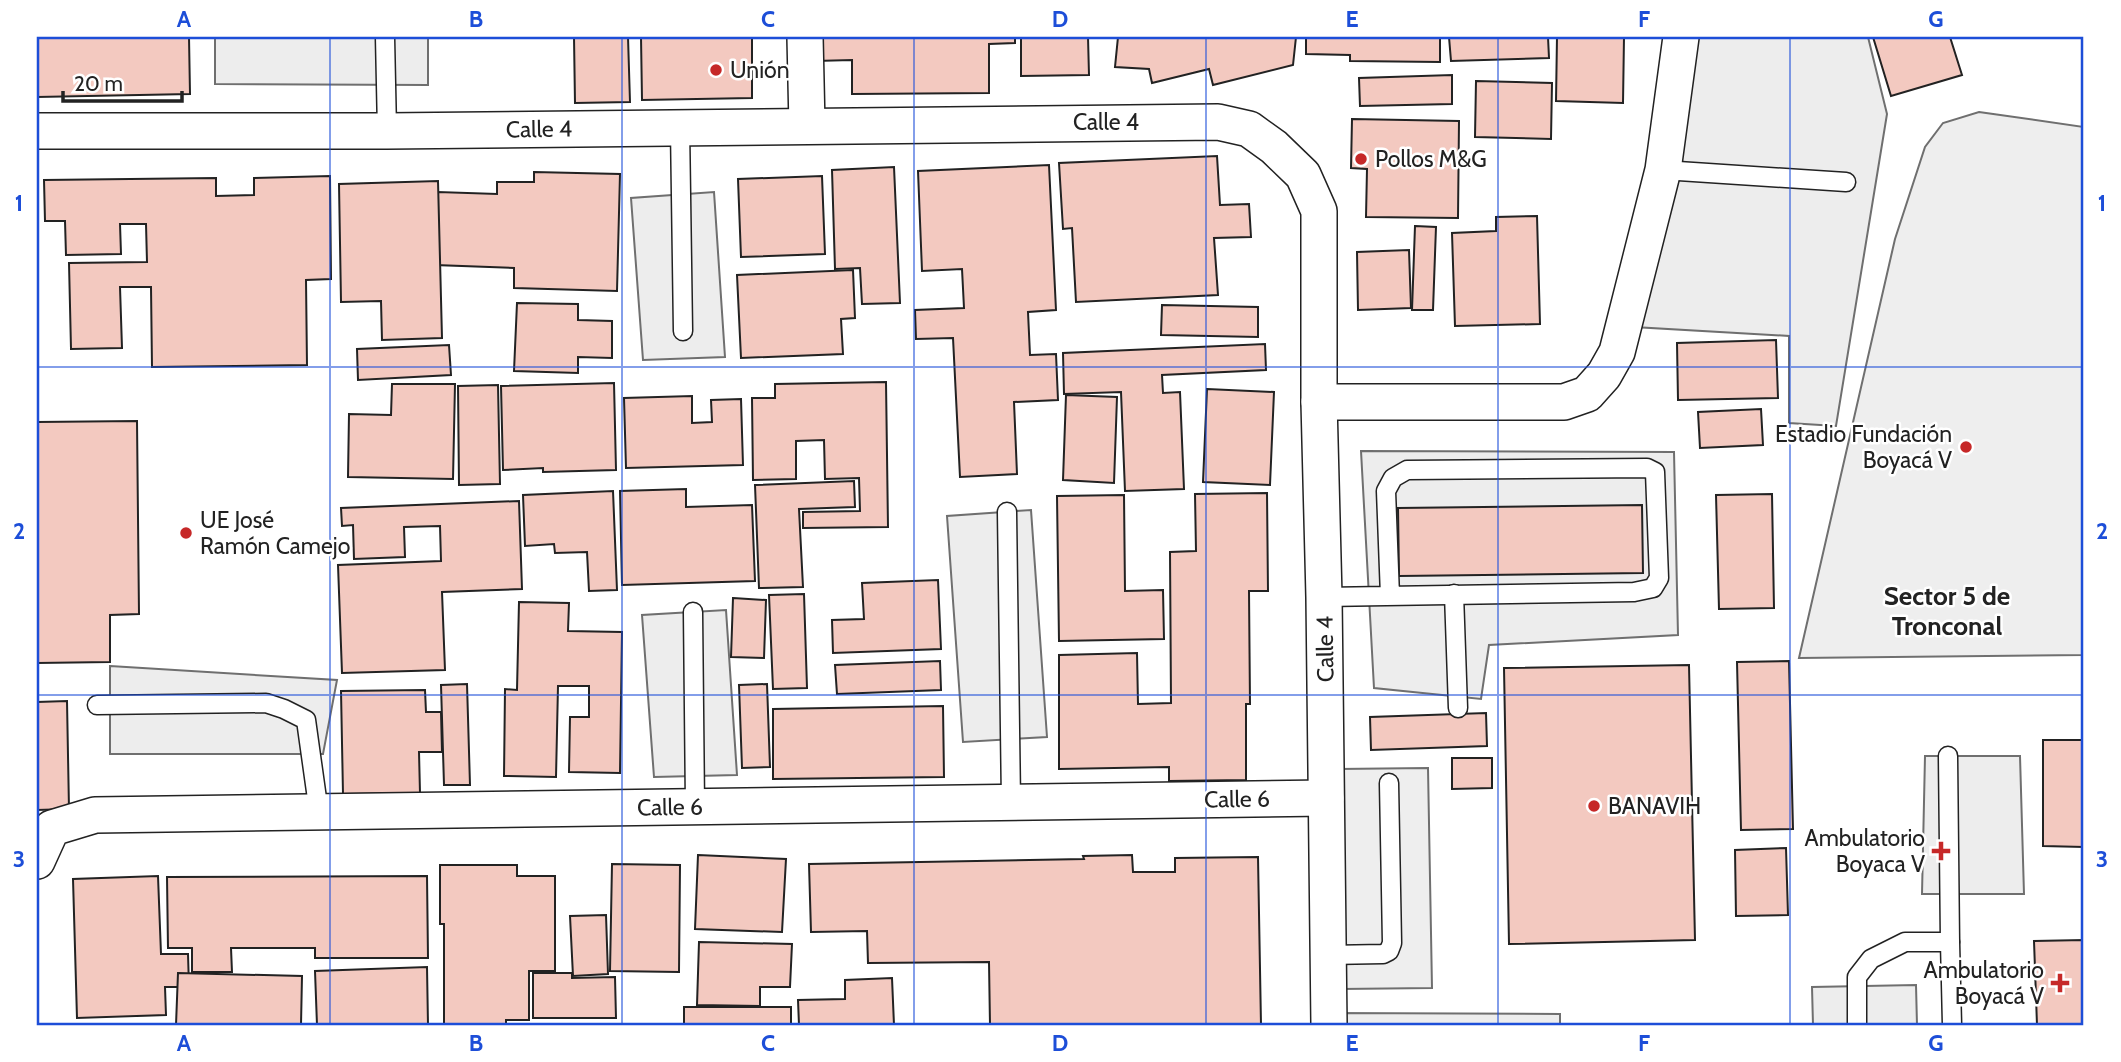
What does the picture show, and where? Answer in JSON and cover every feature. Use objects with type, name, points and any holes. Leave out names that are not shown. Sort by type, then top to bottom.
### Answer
[{"type":"street","points":[[806,37],[807,125]]},
{"type":"street","points":[[1319,402],[1564,402],[1587,394],[1604,375],[1617,352],[1662,170],[1681,37]]},
{"type":"street","name":"Calle 4","points":[[37,131],[387,131],[1218,122],[1249,130],[1274,147],[1303,175],[1319,211],[1319,402],[1329,1025]]},
{"type":"street","name":"Calle 6","points":[[37,861],[52,828],[95,815],[1326,798]]},
{"type":"lane","points":[[385,37],[387,131]]},
{"type":"lane","points":[[680,128],[683,331]]},
{"type":"lane","points":[[1662,170],[1846,182]]},
{"type":"lane","points":[[1324,597],[1390,596],[1454,594],[1634,592],[1653,589],[1659,578],[1655,472],[1647,468],[1407,470],[1393,478],[1386,491],[1390,596]]},
{"type":"lane","points":[[1007,512],[1012,803]]},
{"type":"lane","points":[[1454,594],[1458,708]]},
{"type":"lane","points":[[694,612],[695,806]]},
{"type":"lane","points":[[97,705],[265,703],[284,709],[306,720],[318,813]]},
{"type":"lane","points":[[1948,756],[1952,1025]]},
{"type":"lane","points":[[1328,955],[1383,954],[1389,951],[1392,943],[1389,783]]},
{"type":"lane","points":[[1857,1025],[1857,977],[1871,959],[1905,943],[1950,943]]},
{"type":"shaded area","points":[[215,37],[428,37],[428,85],[215,84]]},
{"type":"shaded area","points":[[1690,37],[1868,37],[1887,114],[1836,426],[1789,423],[1789,336],[1634,327]]},
{"type":"shaded area","name":"Estadio Fundación Boyacá V","points":[[1979,112],[2084,127],[2084,655],[1799,658],[1895,239],[1925,147],[1943,123]]},
{"type":"shaded area","points":[[714,192],[725,357],[643,360],[631,198]]},
{"type":"shaded area","points":[[1361,451],[1674,452],[1678,635],[1489,645],[1481,699],[1374,688]]},
{"type":"shaded area","points":[[1031,510],[1047,737],[963,742],[947,516]]},
{"type":"shaded area","points":[[726,610],[737,775],[654,777],[642,615]]},
{"type":"shaded area","points":[[110,666],[337,680],[323,754],[110,754]]},
{"type":"shaded area","points":[[1925,756],[2020,756],[2024,894],[1922,894]]},
{"type":"shaded area","points":[[1428,768],[1432,988],[1341,989],[1338,769]]},
{"type":"shaded area","points":[[1916,985],[1917,1025],[1813,1025],[1812,987]]},
{"type":"shaded area","points":[[1331,1013],[1560,1014],[1560,1025],[1331,1025]]},
{"type":"building","points":[[37,37],[189,37],[190,94],[37,97]]},
{"type":"building","points":[[574,37],[628,37],[630,102],[575,103]]},
{"type":"building","points":[[641,37],[752,37],[752,98],[642,100]]},
{"type":"building","points":[[815,37],[1015,37],[1015,43],[989,44],[989,93],[852,94],[852,60],[815,61]]},
{"type":"building","points":[[1021,37],[1088,37],[1089,75],[1021,76]]},
{"type":"building","points":[[1118,37],[1296,37],[1293,65],[1213,85],[1209,69],[1152,83],[1149,69],[1115,67]]},
{"type":"building","points":[[1306,37],[1440,37],[1440,62],[1350,61],[1350,55],[1306,54]]},
{"type":"building","points":[[1449,37],[1548,37],[1549,58],[1451,61]]},
{"type":"building","points":[[1557,37],[1624,37],[1623,103],[1556,101]]},
{"type":"building","points":[[1873,37],[1950,37],[1962,75],[1891,96]]},
{"type":"building","points":[[1452,75],[1452,104],[1360,106],[1359,78]]},
{"type":"building","points":[[1476,81],[1552,83],[1551,139],[1475,137]]},
{"type":"building","points":[[1352,119],[1459,121],[1458,218],[1366,217],[1367,169],[1351,168]]},
{"type":"building","points":[[1217,156],[1220,205],[1249,204],[1251,237],[1214,238],[1218,295],[1076,302],[1072,228],[1063,229],[1059,163]]},
{"type":"building","points":[[1049,165],[1056,310],[1028,312],[1030,355],[1056,354],[1058,400],[1014,402],[1017,474],[960,477],[953,338],[916,339],[915,310],[964,308],[962,269],[922,271],[918,171]]},
{"type":"building","points":[[894,167],[900,303],[862,304],[860,268],[835,269],[832,170]]},
{"type":"building","points":[[534,172],[620,174],[617,291],[514,288],[514,268],[435,265],[438,192],[497,194],[497,182],[534,182]]},
{"type":"building","points":[[330,176],[331,279],[306,280],[307,365],[152,367],[151,287],[120,287],[122,348],[71,349],[69,263],[147,262],[146,224],[120,224],[121,254],[66,255],[65,221],[45,221],[44,180],[216,178],[216,196],[254,195],[254,178]]},
{"type":"building","points":[[822,176],[825,254],[741,257],[738,179]]},
{"type":"building","points":[[438,181],[442,338],[382,340],[381,301],[341,302],[339,184]]},
{"type":"building","points":[[1537,216],[1540,324],[1455,326],[1452,233],[1496,231],[1496,217]]},
{"type":"building","points":[[1415,226],[1436,227],[1433,310],[1412,310]]},
{"type":"building","points":[[1409,250],[1411,308],[1358,310],[1357,252]]},
{"type":"building","points":[[853,270],[855,318],[841,319],[843,354],[741,358],[737,275]]},
{"type":"building","points":[[517,303],[578,304],[578,320],[612,321],[612,358],[578,357],[578,373],[514,371]]},
{"type":"building","points":[[1162,305],[1258,307],[1258,337],[1161,335]]},
{"type":"building","points":[[1776,340],[1778,398],[1678,400],[1677,343]]},
{"type":"building","points":[[1265,344],[1266,370],[1162,375],[1163,393],[1180,392],[1184,489],[1125,491],[1121,392],[1064,394],[1063,353]]},
{"type":"building","points":[[449,345],[451,375],[358,380],[357,349]]},
{"type":"building","points":[[886,382],[888,527],[803,528],[803,512],[860,511],[859,478],[825,479],[824,440],[796,441],[796,479],[753,480],[752,398],[775,398],[775,384]]},
{"type":"building","points":[[614,383],[616,470],[503,470],[501,386]]},
{"type":"building","points":[[392,384],[455,384],[453,479],[348,477],[349,414],[391,415]]},
{"type":"building","points":[[498,385],[500,484],[459,485],[458,386]]},
{"type":"building","points":[[1207,389],[1274,392],[1270,485],[1203,482]]},
{"type":"building","points":[[1066,395],[1117,397],[1114,483],[1063,480]]},
{"type":"building","points":[[692,396],[692,423],[712,422],[711,400],[741,399],[743,465],[626,468],[624,398]]},
{"type":"building","points":[[1761,409],[1763,445],[1700,448],[1698,412]]},
{"type":"building","points":[[137,421],[139,614],[110,615],[110,662],[37,663],[37,422]]},
{"type":"building","points":[[854,481],[855,507],[799,509],[803,587],[759,588],[755,485]]},
{"type":"building","points":[[686,489],[686,507],[752,505],[755,581],[622,585],[620,491]]},
{"type":"building","points":[[613,491],[617,590],[589,591],[587,552],[555,553],[554,544],[525,546],[523,495]]},
{"type":"building","points":[[1267,493],[1268,591],[1249,591],[1250,704],[1246,704],[1246,780],[1169,781],[1169,767],[1059,769],[1059,655],[1137,653],[1138,704],[1171,703],[1170,552],[1196,551],[1195,494]]},
{"type":"building","points":[[1772,494],[1774,608],[1719,609],[1716,495]]},
{"type":"building","points":[[1124,495],[1125,591],[1163,590],[1164,639],[1059,641],[1057,496]]},
{"type":"building","points":[[519,501],[522,589],[442,592],[445,670],[342,673],[338,565],[441,561],[440,526],[404,527],[405,557],[354,559],[353,525],[342,526],[341,508]]},
{"type":"building","points":[[1642,505],[1643,573],[1399,576],[1398,508]]},
{"type":"building","points":[[938,580],[941,649],[833,653],[832,620],[864,619],[862,583]]},
{"type":"building","points":[[804,594],[807,688],[773,689],[769,595]]},
{"type":"building","points":[[733,598],[766,600],[764,658],[731,657]]},
{"type":"building","points":[[519,602],[569,603],[568,631],[622,632],[620,773],[569,772],[570,717],[589,717],[589,686],[558,686],[556,777],[504,776],[505,689],[517,690]]},
{"type":"building","points":[[940,661],[941,690],[837,694],[835,665]]},
{"type":"building","points":[[1789,661],[1793,829],[1741,830],[1737,662]]},
{"type":"building","points":[[1689,665],[1695,940],[1509,944],[1504,668]]},
{"type":"building","points":[[467,684],[470,785],[444,785],[441,685]]},
{"type":"building","points":[[767,684],[770,767],[742,768],[739,685]]},
{"type":"building","points":[[425,690],[426,712],[441,712],[442,752],[419,752],[420,793],[343,794],[341,691]]},
{"type":"building","points":[[67,701],[69,809],[37,810],[37,702]]},
{"type":"building","points":[[943,706],[944,777],[773,779],[773,709]]},
{"type":"building","points":[[1486,713],[1487,746],[1371,750],[1370,717]]},
{"type":"building","points":[[2043,740],[2084,740],[2084,847],[2043,846]]},
{"type":"building","points":[[1452,758],[1492,758],[1492,788],[1452,789]]},
{"type":"building","points":[[1786,848],[1788,915],[1736,916],[1735,850]]},
{"type":"building","points":[[698,855],[786,859],[782,932],[695,929]]},
{"type":"building","points":[[1132,855],[1133,872],[1175,872],[1175,858],[1258,857],[1261,1025],[990,1025],[989,962],[868,963],[867,931],[811,932],[809,864],[1084,859],[1083,856]]},
{"type":"building","points":[[612,864],[680,865],[679,972],[610,971]]},
{"type":"building","points":[[440,865],[517,865],[517,876],[555,876],[555,971],[529,971],[529,1020],[506,1020],[506,1025],[444,1025],[444,924],[440,924]]},
{"type":"building","points":[[158,876],[161,954],[188,954],[189,987],[165,987],[166,1015],[77,1018],[73,879]]},
{"type":"building","points":[[427,876],[428,958],[315,958],[315,948],[231,948],[232,972],[192,972],[192,948],[168,948],[167,877]]},
{"type":"building","points":[[606,915],[608,974],[573,976],[570,916]]},
{"type":"building","name":"Ambulatorio Boyacá V","points":[[2084,940],[2084,1025],[2037,1025],[2034,941]]},
{"type":"building","points":[[699,942],[792,944],[790,987],[760,987],[760,1006],[697,1005]]},
{"type":"building","points":[[427,967],[428,1025],[317,1025],[315,971]]},
{"type":"building","points":[[178,973],[302,976],[301,1025],[176,1025]]},
{"type":"building","points":[[533,973],[572,973],[572,978],[615,977],[616,1018],[533,1018]]},
{"type":"building","points":[[892,978],[894,1025],[799,1025],[798,1000],[845,999],[845,980]]},
{"type":"building","points":[[684,1007],[791,1007],[791,1025],[684,1025]]},
{"type":"place","name":"Unión","points":[[716,70]]},
{"type":"place","name":"Pollos M&G","points":[[1361,159]]},
{"type":"place","name":"Estadio Fundación Boyacá V","points":[[1966,447]]},
{"type":"place","name":"UE José Ramón Camejo","points":[[186,533]]},
{"type":"place","name":"BANAVIH","points":[[1594,806]]},
{"type":"place","name":"Ambulatorio Boyaca V","points":[[1941,851]]},
{"type":"place","name":"Ambulatorio Boyacá V","points":[[2060,983]]},
{"type":"district","name":"Sector 5 de Tronconal","points":[[1947,611]]}]
